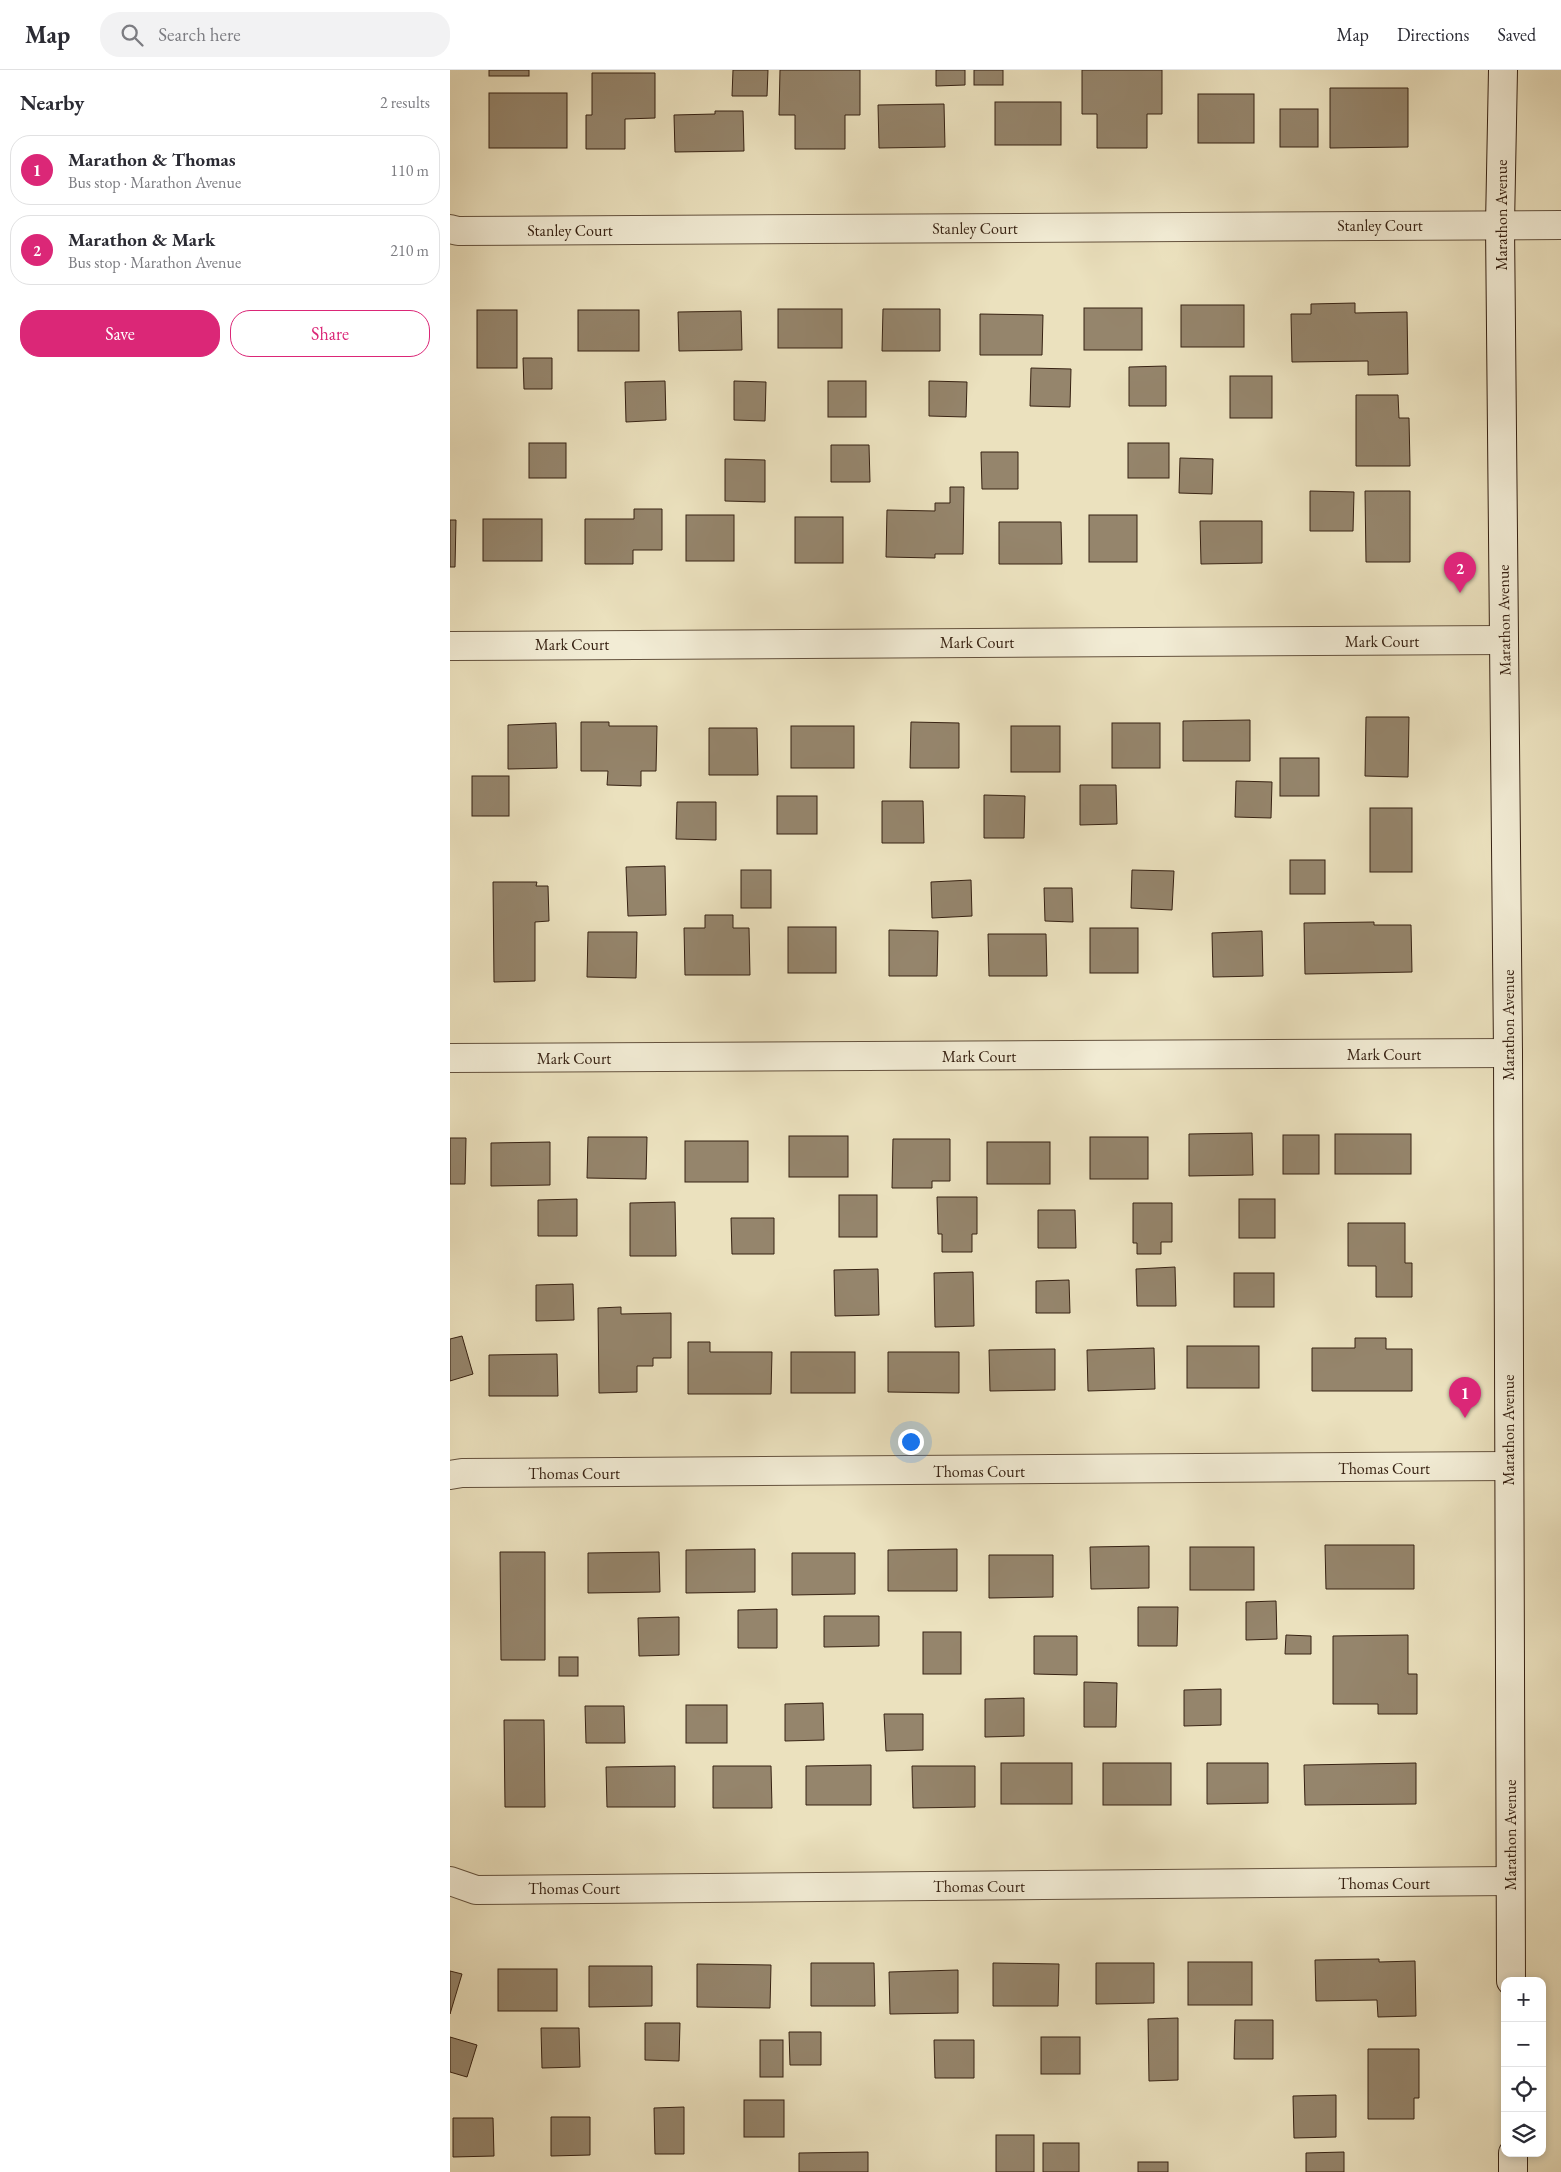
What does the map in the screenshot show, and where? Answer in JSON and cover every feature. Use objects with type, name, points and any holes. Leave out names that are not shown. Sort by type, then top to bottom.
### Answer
[{"type":"street","name":"Marathon Avenue","points":[[1503,70],[1500,225],[1508,1053],[1511,1977]]},
{"type":"street","name":"Stanley Court","points":[[450,229],[468,231],[1561,225]]},
{"type":"street","name":"Mark Court","points":[[450,646],[1504,640]]},
{"type":"street","name":"Mark Court","points":[[450,1058],[1508,1053]]},
{"type":"street","name":"Thomas Court","points":[[450,1476],[462,1473],[1508,1466]]},
{"type":"street","name":"Thomas Court","points":[[450,1882],[476,1890],[1510,1881]]},
{"type":"street","points":[[1513,2157],[1513,2172]]},
{"type":"building","points":[[489,70],[529,70],[529,76],[489,76]]},
{"type":"building","points":[[733,70],[768,70],[767,96],[732,96]]},
{"type":"building","points":[[780,70],[860,70],[860,115],[845,115],[845,149],[795,149],[795,115],[779,115]]},
{"type":"building","points":[[936,70],[965,70],[965,85],[936,86]]},
{"type":"building","points":[[974,70],[1003,70],[1003,85],[974,85]]},
{"type":"building","points":[[1082,70],[1162,70],[1162,114],[1147,114],[1147,148],[1097,148],[1097,114],[1082,114]]},
{"type":"building","points":[[592,73],[655,73],[655,118],[625,119],[625,149],[586,149],[586,115],[592,115]]},
{"type":"building","points":[[1330,88],[1408,88],[1408,147],[1330,148]]},
{"type":"building","points":[[489,93],[567,93],[567,148],[489,148]]},
{"type":"building","points":[[1198,94],[1254,94],[1254,143],[1198,143]]},
{"type":"building","points":[[995,102],[1061,102],[1061,145],[995,145]]},
{"type":"building","points":[[944,104],[945,147],[879,148],[878,105]]},
{"type":"building","points":[[1280,109],[1318,109],[1318,147],[1280,147]]},
{"type":"building","points":[[715,111],[743,111],[744,151],[675,152],[674,115],[715,114]]},
{"type":"building","points":[[1355,303],[1355,313],[1407,312],[1408,374],[1368,375],[1368,361],[1292,362],[1291,314],[1311,314],[1311,304]]},
{"type":"building","points":[[1181,305],[1244,305],[1244,347],[1181,347]]},
{"type":"building","points":[[1084,308],[1142,308],[1142,350],[1084,350]]},
{"type":"building","points":[[778,309],[842,309],[842,348],[778,348]]},
{"type":"building","points":[[883,309],[940,309],[940,351],[882,351]]},
{"type":"building","points":[[477,310],[517,310],[517,368],[477,368]]},
{"type":"building","points":[[578,310],[639,310],[639,351],[578,351]]},
{"type":"building","points":[[741,311],[742,350],[679,351],[678,312]]},
{"type":"building","points":[[980,314],[1043,315],[1042,355],[980,355]]},
{"type":"building","points":[[523,358],[552,358],[552,389],[524,389]]},
{"type":"building","points":[[1166,366],[1166,406],[1129,406],[1129,367]]},
{"type":"building","points":[[1031,368],[1071,369],[1070,407],[1030,406]]},
{"type":"building","points":[[1230,376],[1272,376],[1272,418],[1230,418]]},
{"type":"building","points":[[665,381],[666,420],[626,422],[625,382]]},
{"type":"building","points":[[734,381],[766,382],[765,421],[734,420]]},
{"type":"building","points":[[828,381],[866,381],[866,417],[828,417]]},
{"type":"building","points":[[929,381],[967,382],[966,417],[929,416]]},
{"type":"building","points":[[1356,395],[1398,395],[1399,418],[1409,418],[1410,466],[1356,466]]},
{"type":"building","points":[[529,443],[566,443],[566,478],[529,478]]},
{"type":"building","points":[[1128,443],[1169,443],[1169,478],[1128,478]]},
{"type":"building","points":[[831,445],[869,445],[870,482],[831,482]]},
{"type":"building","points":[[981,452],[1018,452],[1018,489],[982,489]]},
{"type":"building","points":[[1180,458],[1213,459],[1212,494],[1179,493]]},
{"type":"building","points":[[725,459],[765,460],[765,502],[725,501]]},
{"type":"building","points":[[950,487],[964,487],[963,554],[935,554],[935,558],[886,557],[887,510],[935,511],[935,503],[950,503]]},
{"type":"building","points":[[1310,491],[1354,492],[1353,531],[1310,531]]},
{"type":"building","points":[[1365,491],[1410,491],[1410,562],[1366,562]]},
{"type":"building","points":[[634,509],[662,509],[662,550],[633,550],[633,564],[585,564],[585,519],[634,519]]},
{"type":"building","points":[[686,515],[734,515],[734,561],[686,561]]},
{"type":"building","points":[[1089,515],[1137,515],[1137,562],[1089,562]]},
{"type":"building","points":[[795,517],[843,517],[843,563],[795,563]]},
{"type":"building","points":[[483,519],[542,519],[542,561],[483,561]]},
{"type":"building","points":[[450,520],[456,520],[455,567],[450,567]]},
{"type":"building","points":[[1200,521],[1262,521],[1262,563],[1201,564]]},
{"type":"building","points":[[999,522],[1061,522],[1062,564],[999,564]]},
{"type":"building","points":[[1366,717],[1409,717],[1408,777],[1365,776]]},
{"type":"building","points":[[1250,720],[1250,761],[1183,761],[1183,721]]},
{"type":"building","points":[[581,722],[609,722],[609,726],[657,726],[656,771],[641,771],[641,786],[607,785],[608,771],[581,771]]},
{"type":"building","points":[[911,722],[959,723],[959,768],[910,768]]},
{"type":"building","points":[[556,723],[557,768],[508,769],[508,725]]},
{"type":"building","points":[[1112,723],[1160,723],[1160,768],[1112,768]]},
{"type":"building","points":[[791,726],[854,726],[854,768],[791,768]]},
{"type":"building","points":[[1011,726],[1060,726],[1060,772],[1011,772]]},
{"type":"building","points":[[709,728],[757,728],[758,775],[709,775]]},
{"type":"building","points":[[1280,758],[1319,758],[1319,796],[1280,796]]},
{"type":"building","points":[[472,776],[509,776],[509,816],[472,816]]},
{"type":"building","points":[[1236,781],[1272,782],[1271,818],[1235,817]]},
{"type":"building","points":[[1080,785],[1116,785],[1117,824],[1080,825]]},
{"type":"building","points":[[984,795],[1025,796],[1024,838],[984,838]]},
{"type":"building","points":[[777,796],[817,796],[817,834],[777,834]]},
{"type":"building","points":[[882,801],[923,801],[924,843],[882,843]]},
{"type":"building","points":[[677,802],[716,802],[716,840],[676,839]]},
{"type":"building","points":[[1370,808],[1412,808],[1412,872],[1370,872]]},
{"type":"building","points":[[1290,860],[1325,860],[1325,894],[1290,894]]},
{"type":"building","points":[[665,866],[666,915],[628,916],[626,867]]},
{"type":"building","points":[[741,870],[771,870],[771,908],[741,908]]},
{"type":"building","points":[[1132,870],[1174,871],[1172,910],[1131,908]]},
{"type":"building","points":[[971,880],[972,916],[932,918],[931,882]]},
{"type":"building","points":[[493,882],[537,882],[536,886],[548,886],[549,921],[535,922],[535,981],[494,982]]},
{"type":"building","points":[[1044,888],[1072,888],[1073,922],[1045,921]]},
{"type":"building","points":[[705,915],[733,915],[733,928],[749,928],[750,975],[685,975],[684,928],[705,928]]},
{"type":"building","points":[[1374,922],[1374,925],[1411,925],[1412,972],[1305,974],[1304,923]]},
{"type":"building","points":[[788,927],[836,927],[836,973],[788,973]]},
{"type":"building","points":[[1090,928],[1138,928],[1138,973],[1090,973]]},
{"type":"building","points":[[889,930],[938,931],[937,976],[889,976]]},
{"type":"building","points":[[1262,931],[1263,976],[1213,977],[1212,933]]},
{"type":"building","points":[[588,932],[637,932],[636,978],[587,977]]},
{"type":"building","points":[[988,934],[1046,934],[1047,976],[989,976]]},
{"type":"building","points":[[1252,1133],[1253,1175],[1189,1176],[1189,1134]]},
{"type":"building","points":[[1335,1134],[1411,1134],[1411,1174],[1335,1174]]},
{"type":"building","points":[[1283,1135],[1319,1135],[1319,1174],[1283,1174]]},
{"type":"building","points":[[789,1136],[848,1136],[848,1177],[789,1177]]},
{"type":"building","points":[[588,1137],[647,1137],[646,1179],[587,1178]]},
{"type":"building","points":[[1090,1137],[1148,1137],[1148,1179],[1090,1179]]},
{"type":"building","points":[[450,1138],[466,1138],[465,1184],[450,1184]]},
{"type":"building","points":[[893,1139],[950,1139],[950,1181],[932,1181],[932,1188],[892,1188]]},
{"type":"building","points":[[685,1141],[748,1141],[748,1182],[685,1182]]},
{"type":"building","points":[[550,1142],[550,1185],[491,1186],[491,1143]]},
{"type":"building","points":[[987,1142],[1050,1142],[1050,1184],[987,1184]]},
{"type":"building","points":[[839,1195],[877,1195],[877,1237],[839,1237]]},
{"type":"building","points":[[937,1197],[977,1197],[977,1234],[972,1234],[972,1252],[942,1252],[942,1234],[938,1234]]},
{"type":"building","points":[[577,1199],[577,1236],[538,1236],[538,1200]]},
{"type":"building","points":[[1239,1199],[1275,1199],[1275,1238],[1239,1238]]},
{"type":"building","points":[[675,1202],[676,1256],[630,1256],[630,1203]]},
{"type":"building","points":[[1133,1203],[1172,1203],[1172,1242],[1161,1242],[1161,1254],[1137,1254],[1137,1243],[1133,1243]]},
{"type":"building","points":[[1038,1210],[1075,1210],[1076,1248],[1038,1248]]},
{"type":"building","points":[[731,1218],[774,1218],[774,1254],[732,1254]]},
{"type":"building","points":[[1348,1223],[1405,1223],[1405,1263],[1412,1263],[1412,1297],[1376,1297],[1376,1266],[1348,1266]]},
{"type":"building","points":[[1175,1267],[1176,1306],[1137,1306],[1136,1269]]},
{"type":"building","points":[[878,1269],[879,1315],[835,1316],[834,1270]]},
{"type":"building","points":[[973,1272],[974,1326],[935,1327],[934,1273]]},
{"type":"building","points":[[1234,1273],[1274,1273],[1274,1307],[1234,1307]]},
{"type":"building","points":[[1069,1280],[1070,1313],[1036,1313],[1036,1281]]},
{"type":"building","points":[[573,1284],[574,1320],[536,1321],[536,1285]]},
{"type":"building","points":[[621,1307],[621,1314],[671,1313],[671,1358],[653,1358],[653,1366],[637,1366],[637,1392],[599,1393],[598,1308]]},
{"type":"building","points":[[462,1336],[473,1374],[450,1381],[450,1339]]},
{"type":"building","points":[[1355,1338],[1386,1338],[1386,1349],[1412,1349],[1412,1391],[1312,1391],[1312,1348],[1355,1348]]},
{"type":"building","points":[[688,1342],[710,1342],[710,1352],[772,1352],[771,1394],[688,1394]]},
{"type":"building","points":[[1187,1346],[1259,1346],[1259,1388],[1187,1388]]},
{"type":"building","points":[[1154,1348],[1155,1389],[1088,1391],[1087,1350]]},
{"type":"building","points":[[1055,1349],[1055,1390],[990,1391],[989,1350]]},
{"type":"building","points":[[791,1352],[855,1352],[855,1393],[791,1393]]},
{"type":"building","points":[[888,1352],[959,1352],[959,1393],[888,1392]]},
{"type":"building","points":[[557,1354],[558,1396],[489,1396],[489,1355]]},
{"type":"building","points":[[1325,1545],[1414,1545],[1414,1589],[1326,1589]]},
{"type":"building","points":[[1149,1546],[1149,1588],[1091,1589],[1090,1547]]},
{"type":"building","points":[[1190,1547],[1254,1547],[1254,1590],[1190,1590]]},
{"type":"building","points":[[755,1549],[755,1592],[686,1593],[686,1550]]},
{"type":"building","points":[[957,1549],[957,1591],[888,1591],[888,1550]]},
{"type":"building","points":[[500,1552],[545,1552],[545,1660],[501,1660]]},
{"type":"building","points":[[659,1552],[660,1592],[588,1593],[588,1553]]},
{"type":"building","points":[[792,1553],[855,1553],[855,1594],[792,1595]]},
{"type":"building","points":[[989,1555],[1053,1555],[1053,1597],[989,1598]]},
{"type":"building","points":[[1276,1601],[1277,1639],[1246,1640],[1246,1602]]},
{"type":"building","points":[[1138,1607],[1178,1607],[1177,1646],[1138,1646]]},
{"type":"building","points":[[777,1609],[777,1648],[738,1648],[738,1610]]},
{"type":"building","points":[[824,1616],[879,1616],[879,1646],[824,1647]]},
{"type":"building","points":[[679,1617],[679,1655],[639,1656],[638,1618]]},
{"type":"building","points":[[923,1632],[961,1632],[961,1674],[923,1674]]},
{"type":"building","points":[[1286,1635],[1311,1636],[1311,1654],[1285,1654]]},
{"type":"building","points":[[1408,1635],[1408,1674],[1417,1674],[1417,1714],[1378,1714],[1378,1704],[1333,1704],[1333,1636]]},
{"type":"building","points":[[1034,1636],[1077,1636],[1077,1675],[1034,1674]]},
{"type":"building","points":[[559,1657],[578,1657],[578,1676],[559,1676]]},
{"type":"building","points":[[1084,1682],[1117,1683],[1116,1727],[1084,1727]]},
{"type":"building","points":[[1221,1689],[1221,1725],[1184,1726],[1184,1690]]},
{"type":"building","points":[[1024,1698],[1024,1736],[985,1737],[985,1699]]},
{"type":"building","points":[[823,1703],[824,1740],[785,1741],[785,1704]]},
{"type":"building","points":[[686,1705],[727,1705],[727,1743],[686,1743]]},
{"type":"building","points":[[585,1706],[624,1706],[625,1743],[586,1743]]},
{"type":"building","points":[[884,1714],[923,1714],[923,1750],[886,1751]]},
{"type":"building","points":[[504,1720],[544,1720],[545,1807],[505,1807]]},
{"type":"building","points":[[1001,1763],[1072,1763],[1072,1804],[1001,1804]]},
{"type":"building","points":[[1103,1763],[1171,1763],[1171,1805],[1103,1805]]},
{"type":"building","points":[[1207,1763],[1268,1763],[1268,1803],[1207,1804]]},
{"type":"building","points":[[1416,1763],[1416,1804],[1305,1805],[1304,1765]]},
{"type":"building","points":[[871,1765],[871,1805],[806,1805],[806,1766]]},
{"type":"building","points":[[675,1766],[675,1807],[607,1807],[606,1767]]},
{"type":"building","points":[[713,1766],[771,1766],[772,1808],[713,1808]]},
{"type":"building","points":[[912,1766],[975,1766],[975,1807],[913,1808]]},
{"type":"building","points":[[1379,1959],[1379,1962],[1415,1961],[1416,2016],[1378,2017],[1377,2000],[1316,2001],[1315,1960]]},
{"type":"building","points":[[1188,1962],[1252,1962],[1252,2005],[1188,2005]]},
{"type":"building","points":[[811,1963],[874,1963],[875,2006],[811,2006]]},
{"type":"building","points":[[993,1963],[1059,1964],[1058,2006],[993,2006]]},
{"type":"building","points":[[1096,1963],[1154,1963],[1154,2003],[1096,2004]]},
{"type":"building","points":[[697,1964],[771,1965],[770,2008],[697,2007]]},
{"type":"building","points":[[589,1966],[652,1966],[652,2006],[589,2007]]},
{"type":"building","points":[[498,1969],[557,1969],[557,2011],[498,2011]]},
{"type":"building","points":[[958,1970],[958,2013],[890,2014],[889,1972]]},
{"type":"building","points":[[450,1971],[462,1974],[450,2014]]},
{"type":"building","points":[[1178,2018],[1178,2080],[1149,2081],[1148,2019]]},
{"type":"building","points":[[1235,2020],[1273,2020],[1273,2059],[1234,2059]]},
{"type":"building","points":[[645,2023],[680,2023],[679,2061],[645,2060]]},
{"type":"building","points":[[541,2028],[579,2028],[580,2067],[542,2068]]},
{"type":"building","points":[[789,2032],[821,2032],[821,2065],[790,2065]]},
{"type":"building","points":[[450,2037],[477,2045],[467,2077],[450,2072]]},
{"type":"building","points":[[1041,2037],[1080,2037],[1080,2074],[1041,2074]]},
{"type":"building","points":[[760,2040],[783,2040],[783,2077],[760,2077]]},
{"type":"building","points":[[934,2040],[974,2040],[974,2078],[935,2078]]},
{"type":"building","points":[[1368,2049],[1419,2049],[1419,2098],[1414,2098],[1414,2119],[1368,2119]]},
{"type":"building","points":[[1336,2095],[1336,2137],[1294,2138],[1293,2096]]},
{"type":"building","points":[[744,2100],[784,2100],[784,2137],[744,2137]]},
{"type":"building","points":[[684,2107],[684,2154],[655,2154],[654,2108]]},
{"type":"building","points":[[551,2117],[590,2117],[590,2155],[551,2156]]},
{"type":"building","points":[[453,2118],[493,2118],[494,2156],[453,2157]]},
{"type":"building","points":[[996,2135],[1034,2135],[1034,2172],[996,2172]]},
{"type":"building","points":[[1043,2143],[1079,2143],[1079,2172],[1043,2172]]},
{"type":"building","points":[[868,2152],[868,2172],[799,2172],[799,2153]]},
{"type":"building","points":[[1344,2152],[1344,2172],[1306,2172],[1306,2153]]},
{"type":"building","points":[[1138,2162],[1168,2162],[1168,2172],[1138,2172]]},
{"type":"place","name":"Marathon & Mark","points":[[1460,593]]},
{"type":"place","name":"Marathon & Thomas","points":[[1465,1418]]}]
